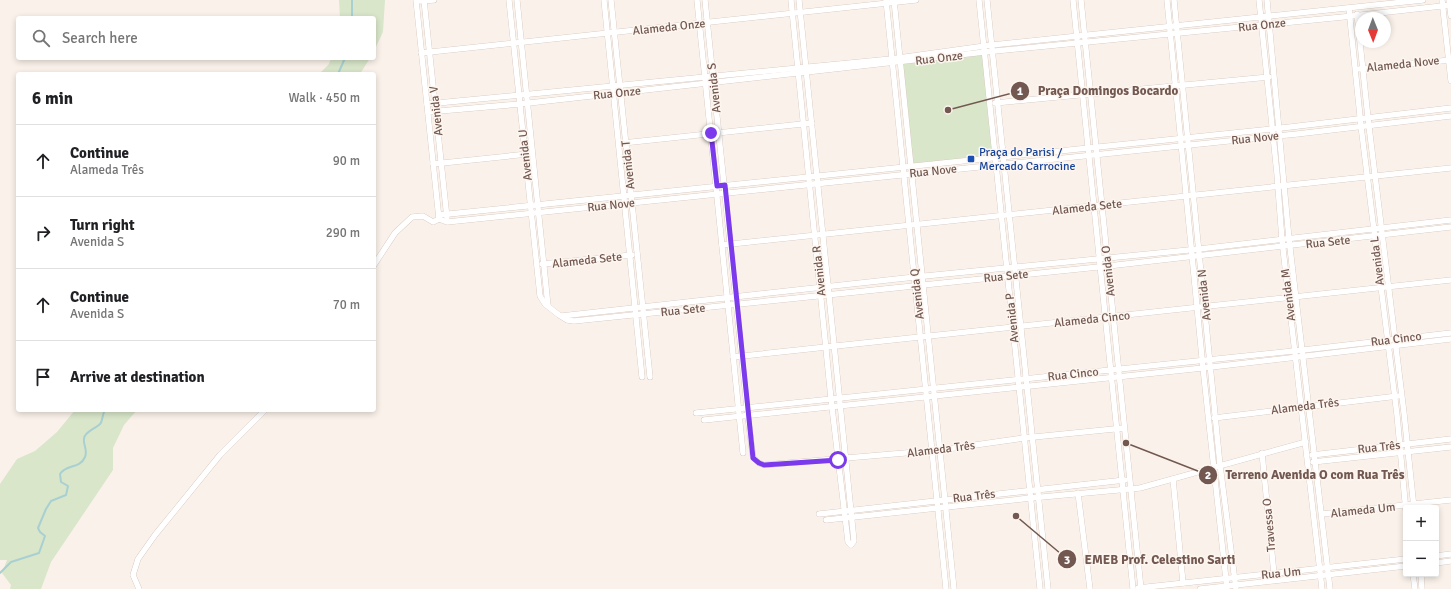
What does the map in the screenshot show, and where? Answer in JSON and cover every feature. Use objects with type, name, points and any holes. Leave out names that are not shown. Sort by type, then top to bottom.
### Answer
[{"type":"street","points":[[416,1],[434,0]]},
{"type":"street","name":"Avenida U","points":[[509,0],[540,296],[542,301],[559,315]]},
{"type":"street","name":"Avenida U","points":[[517,0],[548,306]]},
{"type":"street","name":"Avenida T","points":[[604,0],[642,377]]},
{"type":"street","name":"Avenida T","points":[[611,0],[650,377]]},
{"type":"street","name":"Avenida S","points":[[697,0],[717,186],[727,305],[740,418],[742,453]]},
{"type":"street","name":"Avenida S","points":[[705,0],[725,185],[741,356],[753,457],[757,462]]},
{"type":"street","name":"Avenida R","points":[[791,0],[831,399],[848,542],[851,544],[854,542],[852,518],[799,0]]},
{"type":"street","name":"Alameda Onze","points":[[421,52],[615,33],[793,14],[894,1],[916,0]]},
{"type":"street","name":"Avenida P","points":[[979,0],[991,104],[1009,215],[1048,589]]},
{"type":"street","name":"Avenida P","points":[[987,0],[998,103],[999,157]]},
{"type":"street","name":"Avenida O","points":[[1072,0],[1078,43],[1132,589]]},
{"type":"street","name":"Avenida O","points":[[1081,0],[1141,588]]},
{"type":"street","name":"Avenida N","points":[[1167,0],[1202,361],[1227,588]]},
{"type":"street","name":"Avenida N","points":[[1174,0],[1220,465],[1236,587]]},
{"type":"street","name":"Avenida M","points":[[1259,0],[1273,129],[1282,246],[1309,462],[1322,589]]},
{"type":"street","name":"Avenida M","points":[[1267,0],[1281,135],[1289,239],[1330,589]]},
{"type":"street","name":"Rua Onze","points":[[900,60],[992,45],[1349,9],[1423,0]]},
{"type":"street","name":"Avenida V","points":[[416,1],[439,217]]},
{"type":"street","name":"Avenida V","points":[[424,1],[447,222]]},
{"type":"street","name":"Avenida Q","points":[[894,1],[954,589]]},
{"type":"street","name":"Avenida Q","points":[[886,2],[922,337],[946,589]]},
{"type":"street","points":[[1442,3],[1450,60],[1451,81]]},
{"type":"street","points":[[1450,3],[1451,16]]},
{"type":"street","name":"Rua Onze","points":[[1383,12],[1450,3]]},
{"type":"street","name":"Avenida L","points":[[1356,8],[1356,12]]},
{"type":"street","name":"Avenida L","points":[[1349,9],[1360,119],[1388,344],[1405,505]]},
{"type":"street","name":"Rua Onze","points":[[428,112],[520,104],[799,74],[900,60],[1355,16]]},
{"type":"street","name":"Avenida L","points":[[1361,48],[1368,125],[1408,444],[1413,505]]},
{"type":"street","name":"Alameda Nove","points":[[1355,69],[1450,60]]},
{"type":"street","name":"Rua Onze","points":[[427,104],[806,66],[892,61]]},
{"type":"street","points":[[991,104],[1275,77]]},
{"type":"street","name":"Rua Nove","points":[[439,217],[446,215],[911,165],[1273,129],[1451,108]]},
{"type":"street","name":"Rua Nove","points":[[439,217],[447,222],[531,214],[1451,116]]},
{"type":"street","points":[[618,144],[812,123]]},
{"type":"street","points":[[433,164],[533,153]]},
{"type":"street","name":"Avenida P","points":[[1000,164],[1007,276],[1040,589]]},
{"type":"street","name":"Alameda Sete","points":[[722,245],[1002,215],[1094,207],[1451,168]]},
{"type":"street","points":[[376,262],[395,233],[406,221],[418,215],[433,222],[439,217]]},
{"type":"street","name":"Rua Sete","points":[[559,315],[635,309],[915,277],[1100,260],[1374,230],[1451,220]]},
{"type":"street","name":"Rua Sete","points":[[559,315],[574,321],[635,316],[1451,228]]},
{"type":"street","name":"Alameda Sete","points":[[536,265],[637,254]]},
{"type":"street","name":"Alameda Cinco","points":[[733,357],[1451,280]]},
{"type":"street","name":"Rua Cinco","points":[[1388,344],[1395,339],[1451,333]]},
{"type":"street","name":"Rua Cinco","points":[[696,413],[934,387],[1210,360],[1303,354],[1388,344],[1396,346],[1451,339]]},
{"type":"street","name":"Rua Cinco","points":[[704,420],[740,418],[1203,368],[1295,354]]},
{"type":"street","points":[[641,364],[648,364]]},
{"type":"street","name":"Alameda Três","points":[[1208,418],[1402,395]]},
{"type":"street","points":[[1021,411],[1029,411]]},
{"type":"street","points":[[139,589],[133,575],[138,558],[220,455],[263,412]]},
{"type":"street","name":"Alameda Três","points":[[757,462],[764,465],[838,460],[940,450],[1032,437],[1124,428]]},
{"type":"street","name":"Rua Três","points":[[1308,455],[1451,440]]},
{"type":"street","name":"Rua Três","points":[[826,520],[1038,497],[1130,489],[1173,479],[1306,442]]},
{"type":"street","name":"Rua Três","points":[[1309,462],[1451,447]]},
{"type":"street","name":"Travessa O","points":[[1262,453],[1274,574]]},
{"type":"street","name":"Rua Três","points":[[820,514],[1129,479]]},
{"type":"street","points":[[1173,479],[1183,583]]},
{"type":"street","points":[[1078,493],[1090,589]]},
{"type":"street","name":"Alameda Um","points":[[1419,505],[1451,500]]},
{"type":"street","name":"Alameda Um","points":[[1322,514],[1403,505]]},
{"type":"street","points":[[1439,556],[1451,554]]},
{"type":"street","name":"Rua Um","points":[[1132,589],[1403,559]]},
{"type":"street","points":[[1439,563],[1451,562]]},
{"type":"street","name":"Rua Um","points":[[1200,589],[1236,587],[1403,566]]},
{"type":"street","points":[[1413,577],[1415,589]]},
{"type":"street","points":[[1421,577],[1422,589]]},
{"type":"green space","points":[[339,0],[385,0],[383,32],[376,47],[376,16],[340,16]]},
{"type":"green space","points":[[984,53],[995,156],[912,164],[901,64]]},
{"type":"green space","points":[[330,60],[369,60],[361,72],[321,72],[329,64]]},
{"type":"green space","points":[[73,412],[135,412],[124,425],[113,448],[113,470],[51,562],[41,589],[10,589],[11,585],[2,573],[7,560],[0,560],[0,484],[17,459],[35,451],[57,432]]},
{"type":"waterway","points":[[352,0],[352,16]]},
{"type":"waterway","points":[[339,72],[344,60]]},
{"type":"waterway","points":[[0,573],[11,562],[39,553],[45,536],[38,528],[46,509],[51,501],[66,495],[68,486],[61,482],[60,474],[66,469],[83,461],[86,452],[84,437],[88,432],[100,424],[104,412]]},
{"type":"place","name":"Praça Domingos Bocardo","points":[[948,110]]},
{"type":"place","name":"Praça do Parisi / Mercado Carrocine","points":[[971,159]]},
{"type":"place","name":"Terreno Avenida O com Rua Três","points":[[1126,443]]},
{"type":"place","name":"EMEB Prof. Celestino Sarti","points":[[1016,516]]},
{"type":"route","points":[[711,133],[717,186],[725,185],[735,298],[753,458],[757,462],[764,465],[838,460]]}]
